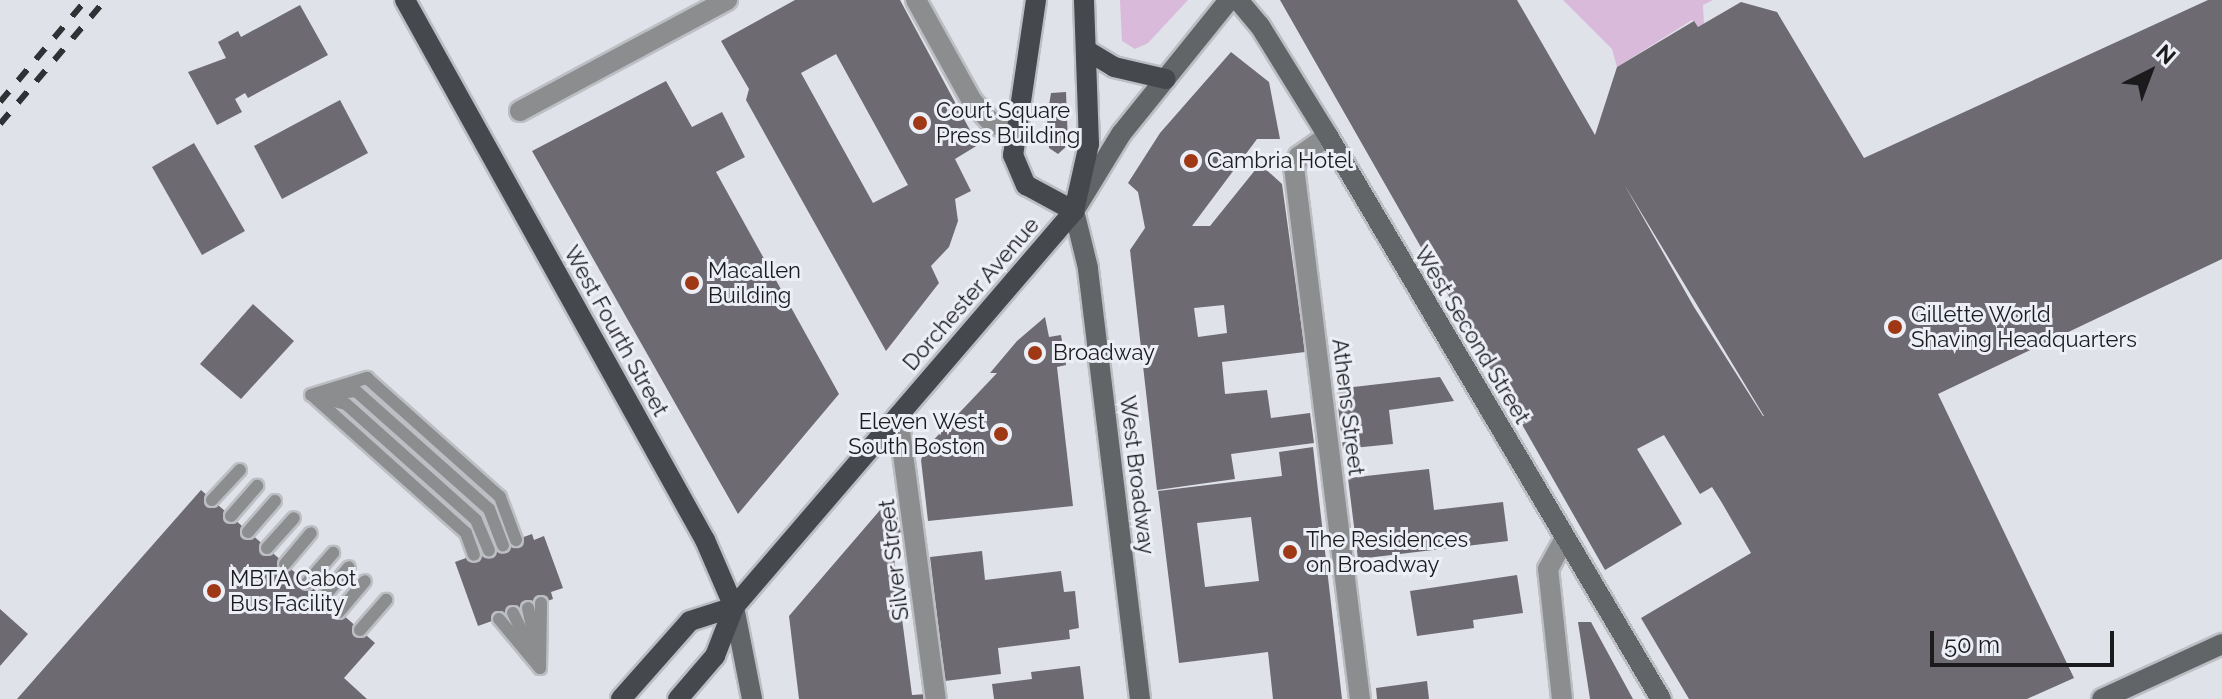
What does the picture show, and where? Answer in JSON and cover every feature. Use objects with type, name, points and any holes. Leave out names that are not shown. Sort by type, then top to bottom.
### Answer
[{"type":"main road","name":"West Fourth Street","points":[[405,0],[705,540],[734,607],[752,699]]},
{"type":"main road","points":[[1036,0],[1013,132],[1013,155],[1026,185],[1074,211]]},
{"type":"main road","name":"West Broadway","points":[[1084,0],[1089,144],[1074,211],[1088,268],[1140,699]]},
{"type":"main road","name":"Dorchester Avenue","points":[[678,699],[718,651],[734,607],[1074,211],[1121,134],[1229,0]]},
{"type":"main road","name":"West Second Street","points":[[1238,0],[1260,26],[1328,136],[1661,699]]},
{"type":"main road","points":[[1086,50],[1114,67],[1166,79]]},
{"type":"main road","points":[[621,699],[690,621],[734,607]]},
{"type":"main road","points":[[2102,699],[2222,644]]},
{"type":"street","points":[[520,111],[727,0]]},
{"type":"street","points":[[916,0],[972,101],[991,122],[1013,132]]},
{"type":"street","name":"Athens Street","points":[[1328,136],[1299,156],[1294,167],[1360,699]]},
{"type":"street","name":"Silver Street","points":[[898,416],[936,699]]},
{"type":"street","points":[[1562,699],[1548,569],[1565,538]]},
{"type":"lane","points":[[311,395],[367,378],[500,497],[516,540]]},
{"type":"lane","points":[[311,395],[356,391],[489,509],[503,545]]},
{"type":"lane","points":[[311,395],[346,404],[476,520],[489,550]]},
{"type":"lane","points":[[311,395],[466,533],[474,555]]},
{"type":"lane","points":[[212,500],[240,470]]},
{"type":"lane","points":[[231,516],[257,486]]},
{"type":"lane","points":[[248,532],[275,501]]},
{"type":"lane","points":[[267,548],[294,518]]},
{"type":"lane","points":[[285,564],[311,533]]},
{"type":"lane","points":[[307,583],[333,553]]},
{"type":"lane","points":[[323,598],[349,567]]},
{"type":"lane","points":[[339,612],[365,581]]},
{"type":"lane","points":[[360,630],[386,600]]},
{"type":"lane","points":[[534,606],[540,668]]},
{"type":"lane","points":[[513,613],[540,668]]},
{"type":"lane","points":[[499,619],[540,668]]},
{"type":"shaded area","points":[[1120,0],[1188,0],[1148,43],[1135,49],[1122,41]]},
{"type":"shaded area","points":[[1563,0],[1713,0],[1703,5],[1704,24],[1698,27],[1692,20],[1617,67],[1612,49]]},
{"type":"building","name":"Court Square Press Building","points":[[795,0],[900,0],[978,145],[955,159],[971,191],[955,199],[958,221],[949,247],[931,266],[939,283],[886,351],[746,100],[749,89],[721,41]],"holes":[[[836,54],[908,185],[873,203],[801,73]]]},
{"type":"building","points":[[1280,0],[1517,0],[1595,135],[1617,67],[1694,21],[1698,27],[1741,2],[1777,12],[1864,158],[2208,0],[2222,0],[2222,259],[1938,394],[2074,678],[2027,699],[1689,699],[1641,618],[1751,553],[1712,487],[1700,494],[1664,435],[1637,449],[1682,524],[1605,570]],"holes":[[[1624,184],[1764,416],[1694,307]]]},
{"type":"building","points":[[300,5],[328,55],[248,98],[245,93],[235,99],[242,112],[217,125],[188,72],[226,58],[218,42],[238,31],[241,37]]},
{"type":"building","points":[[1231,52],[1269,82],[1280,139],[1257,139],[1192,226],[1210,226],[1260,164],[1282,184],[1305,352],[1222,362],[1225,394],[1267,390],[1271,418],[1310,413],[1314,443],[1231,454],[1235,479],[1157,490],[1130,250],[1145,228],[1138,192],[1128,183],[1160,133]],"holes":[[[1224,305],[1227,333],[1198,337],[1194,308]]]},
{"type":"building","name":"Macallen Building","points":[[666,81],[692,127],[722,112],[745,157],[716,172],[839,394],[738,514],[532,151]]},
{"type":"building","points":[[1066,92],[1068,145],[1058,154],[1049,148],[1047,117],[1051,93]]},
{"type":"building","points":[[340,100],[368,153],[282,199],[254,146]]},
{"type":"building","points":[[194,143],[245,231],[202,255],[152,167]]},
{"type":"building","points":[[253,304],[294,341],[241,399],[200,364]]},
{"type":"building","name":"Eleven West South Boston","points":[[1045,317],[1049,337],[1061,335],[1066,365],[1057,367],[1073,506],[928,521],[921,460],[925,449],[997,373],[990,373],[1017,341]]},
{"type":"building","points":[[1440,377],[1454,401],[1389,410],[1393,444],[1343,449],[1336,389]]},
{"type":"building","name":"The Residences on Broadway","points":[[1313,447],[1342,699],[1273,699],[1268,652],[1179,663],[1158,491],[1282,476],[1279,452]],"holes":[[[1251,517],[1259,581],[1205,587],[1197,523]]]},
{"type":"building","points":[[1429,469],[1434,510],[1503,502],[1508,541],[1358,559],[1348,478]]},
{"type":"building","name":"MBTA Cabot Bus Facility","points":[[201,490],[375,643],[344,678],[367,699],[17,699]]},
{"type":"building","points":[[890,507],[896,511],[901,533],[892,542],[912,695],[927,694],[928,699],[799,699],[789,616],[881,509]]},
{"type":"building","points":[[532,534],[534,540],[544,536],[563,588],[551,592],[553,599],[478,626],[455,562]]},
{"type":"building","points":[[982,551],[985,580],[1061,571],[1064,592],[1075,591],[1079,628],[1069,630],[1070,639],[998,648],[1001,674],[945,681],[930,557]]},
{"type":"building","points":[[1517,575],[1523,613],[1473,620],[1474,628],[1417,636],[1410,591]]},
{"type":"building","points":[[0,609],[28,634],[0,666]]},
{"type":"building","points":[[1578,622],[1591,622],[1633,699],[1590,699]]},
{"type":"building","points":[[1080,666],[1084,699],[994,699],[992,684],[1032,679],[1031,672]]},
{"type":"building","points":[[1427,681],[1429,699],[1377,699],[1376,688]]},
{"type":"railway","points":[[0,102],[86,0]]},
{"type":"railway","points":[[0,124],[105,0]]},
{"type":"place","name":"Court Square Press Building","points":[[920,123]]},
{"type":"place","name":"Cambria Hotel","points":[[1191,161]]},
{"type":"place","name":"Macallen Building","points":[[692,283]]},
{"type":"place","name":"Gillette World Shaving Headquarters","points":[[1895,327]]},
{"type":"place","name":"Broadway","points":[[1035,353]]},
{"type":"place","name":"Eleven West South Boston","points":[[1001,434]]},
{"type":"place","name":"The Residences on Broadway","points":[[1290,552]]},
{"type":"place","name":"MBTA Cabot Bus Facility","points":[[214,591]]}]
